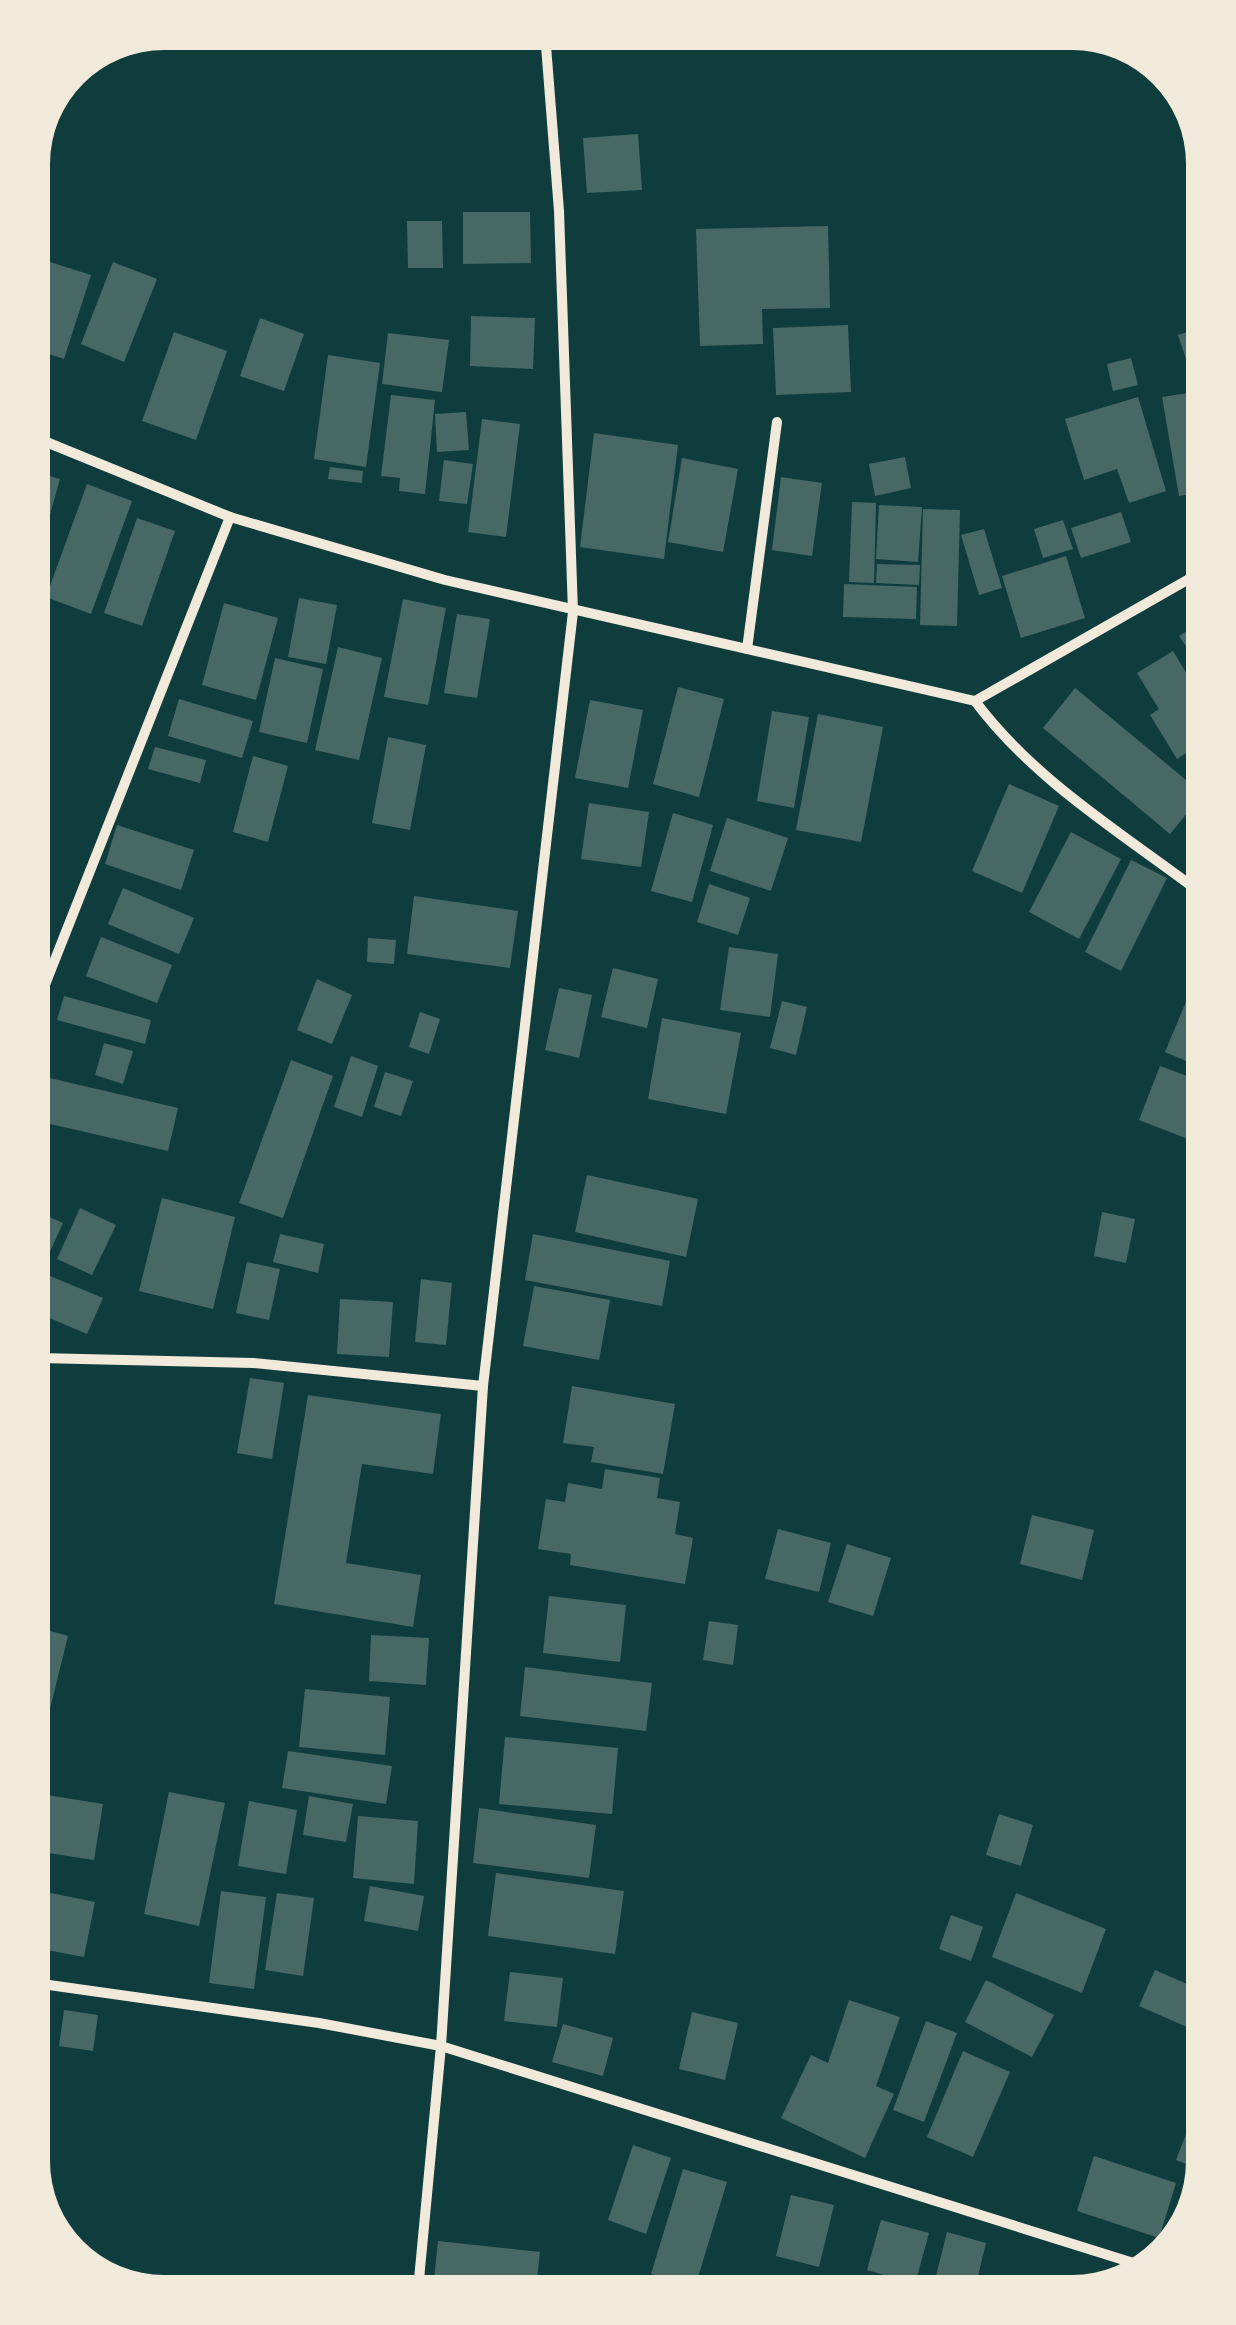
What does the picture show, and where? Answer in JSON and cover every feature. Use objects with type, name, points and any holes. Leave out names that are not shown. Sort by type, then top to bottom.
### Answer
[{"type":"street","points":[[419,2275],[441,2046],[483,1386],[572,612],[559,211],[546,50]]},
{"type":"street","points":[[746,648],[777,422]]},
{"type":"street","points":[[50,444],[230,518],[572,612],[975,701],[1001,736],[1034,767],[1186,882]]},
{"type":"street","points":[[50,971],[230,518]]},
{"type":"street","points":[[975,701],[1186,581]]},
{"type":"street","points":[[50,1358],[253,1363],[483,1386]]},
{"type":"street","points":[[50,1985],[320,2023],[441,2046],[1127,2261]]},
{"type":"building","points":[[638,134],[642,190],[587,193],[583,138]]},
{"type":"building","points":[[463,212],[530,212],[531,263],[463,264]]},
{"type":"building","points":[[407,221],[442,221],[443,268],[408,268]]},
{"type":"building","points":[[828,226],[830,308],[762,309],[763,344],[700,346],[696,229]]},
{"type":"building","points":[[50,262],[91,275],[64,359],[50,354]]},
{"type":"building","points":[[113,262],[157,279],[124,362],[81,344]]},
{"type":"building","points":[[471,316],[535,318],[533,369],[470,366]]},
{"type":"building","points":[[260,318],[304,334],[284,391],[240,376]]},
{"type":"building","points":[[848,325],[851,392],[776,395],[773,328]]},
{"type":"building","points":[[174,332],[227,351],[196,440],[142,421]]},
{"type":"building","points":[[1186,332],[1186,359],[1178,335]]},
{"type":"building","points":[[388,333],[449,340],[442,392],[382,384]]},
{"type":"building","points":[[328,355],[380,363],[366,467],[314,459]]},
{"type":"building","points":[[1131,358],[1138,385],[1113,391],[1107,364]]},
{"type":"building","points":[[1186,393],[1186,495],[1179,496],[1162,397]]},
{"type":"building","points":[[391,395],[435,400],[425,494],[399,491],[400,478],[381,476]]},
{"type":"building","points":[[1138,397],[1166,491],[1129,503],[1117,469],[1084,480],[1065,419]]},
{"type":"building","points":[[466,412],[469,450],[437,452],[435,414]]},
{"type":"building","points":[[482,419],[520,424],[506,537],[468,532]]},
{"type":"building","points":[[594,433],[678,445],[664,559],[580,547]]},
{"type":"building","points":[[905,457],[911,488],[875,496],[869,464]]},
{"type":"building","points":[[682,458],[738,469],[723,552],[668,542]]},
{"type":"building","points":[[444,460],[473,464],[467,504],[439,501]]},
{"type":"building","points":[[330,467],[363,471],[362,483],[328,479]]},
{"type":"building","points":[[50,476],[60,479],[50,514]]},
{"type":"building","points":[[781,477],[822,483],[812,556],[772,550]]},
{"type":"building","points":[[87,484],[132,501],[91,614],[50,599],[50,586]]},
{"type":"building","points":[[852,502],[876,503],[874,583],[849,582]]},
{"type":"building","points":[[879,505],[922,507],[918,562],[876,559]]},
{"type":"building","points":[[923,509],[960,510],[957,626],[920,625]]},
{"type":"building","points":[[1121,512],[1131,542],[1081,558],[1071,528]]},
{"type":"building","points":[[137,518],[175,531],[142,626],[104,613]]},
{"type":"building","points":[[1063,520],[1073,549],[1043,558],[1034,529]]},
{"type":"building","points":[[984,529],[1002,588],[979,595],[961,535]]},
{"type":"building","points":[[1066,556],[1085,618],[1021,638],[1002,576]]},
{"type":"building","points":[[877,564],[920,565],[919,585],[876,583]]},
{"type":"building","points":[[844,584],[917,587],[916,619],[843,617]]},
{"type":"building","points":[[299,598],[337,605],[326,664],[288,657]]},
{"type":"building","points":[[403,599],[446,608],[428,705],[384,697]]},
{"type":"building","points":[[224,603],[278,618],[256,700],[202,685]]},
{"type":"building","points":[[457,614],[490,619],[477,698],[444,693]]},
{"type":"building","points":[[338,647],[382,658],[359,760],[315,750]]},
{"type":"building","points":[[1173,651],[1186,672],[1186,753],[1177,759],[1150,715],[1159,709],[1137,673]]},
{"type":"building","points":[[275,658],[323,669],[307,743],[259,732]]},
{"type":"building","points":[[678,687],[724,699],[699,797],[653,784]]},
{"type":"building","points":[[1075,688],[1186,780],[1186,814],[1170,834],[1043,728]]},
{"type":"building","points":[[179,699],[253,721],[242,758],[168,736]]},
{"type":"building","points":[[590,700],[643,710],[628,788],[575,778]]},
{"type":"building","points":[[772,711],[809,717],[794,808],[757,801]]},
{"type":"building","points":[[818,714],[883,727],[861,842],[796,830]]},
{"type":"building","points":[[388,737],[426,745],[410,830],[372,823]]},
{"type":"building","points":[[155,747],[206,760],[200,783],[148,769]]},
{"type":"building","points":[[253,756],[288,766],[268,842],[233,832]]},
{"type":"building","points":[[1009,784],[1059,806],[1022,893],[972,871]]},
{"type":"building","points":[[589,803],[649,812],[641,867],[581,859]]},
{"type":"building","points":[[673,813],[713,825],[692,902],[651,891]]},
{"type":"building","points":[[727,818],[788,838],[771,891],[710,871]]},
{"type":"building","points":[[117,825],[194,850],[181,890],[105,864]]},
{"type":"building","points":[[1071,832],[1121,859],[1079,939],[1029,912]]},
{"type":"building","points":[[1131,860],[1167,878],[1121,971],[1085,952]]},
{"type":"building","points":[[709,884],[750,898],[738,935],[697,922]]},
{"type":"building","points":[[123,888],[194,918],[179,954],[108,924]]},
{"type":"building","points":[[414,896],[518,911],[510,968],[407,954]]},
{"type":"building","points":[[101,937],[172,965],[157,1003],[86,976]]},
{"type":"building","points":[[368,938],[396,940],[394,964],[367,962]]},
{"type":"building","points":[[729,947],[778,954],[770,1017],[720,1010]]},
{"type":"building","points":[[613,968],[658,979],[647,1028],[601,1017]]},
{"type":"building","points":[[317,979],[352,995],[332,1044],[297,1030]]},
{"type":"building","points":[[559,988],[592,995],[579,1058],[545,1050]]},
{"type":"building","points":[[64,996],[151,1020],[145,1044],[57,1020]]},
{"type":"building","points":[[782,1001],[807,1007],[796,1055],[770,1048]]},
{"type":"building","points":[[1186,1002],[1186,1061],[1165,1052]]},
{"type":"building","points":[[420,1012],[440,1019],[429,1054],[409,1047]]},
{"type":"building","points":[[662,1018],[741,1033],[726,1114],[648,1099]]},
{"type":"building","points":[[104,1043],[133,1051],[123,1084],[95,1075]]},
{"type":"building","points":[[351,1056],[378,1066],[362,1117],[334,1107]]},
{"type":"building","points":[[291,1060],[333,1076],[283,1218],[239,1203]]},
{"type":"building","points":[[1160,1066],[1186,1076],[1186,1138],[1139,1120]]},
{"type":"building","points":[[385,1072],[413,1081],[401,1116],[374,1107]]},
{"type":"building","points":[[50,1078],[178,1108],[168,1151],[50,1124]]},
{"type":"building","points":[[587,1175],[698,1199],[686,1257],[575,1232]]},
{"type":"building","points":[[162,1198],[235,1217],[213,1309],[139,1291]]},
{"type":"building","points":[[80,1208],[116,1225],[92,1275],[57,1259]]},
{"type":"building","points":[[1102,1212],[1135,1219],[1126,1263],[1094,1256]]},
{"type":"building","points":[[50,1217],[63,1223],[50,1252]]},
{"type":"building","points":[[280,1234],[324,1244],[318,1273],[273,1262]]},
{"type":"building","points":[[533,1234],[670,1261],[662,1306],[525,1280]]},
{"type":"building","points":[[247,1262],[280,1269],[269,1320],[236,1313]]},
{"type":"building","points":[[50,1276],[103,1298],[87,1334],[50,1318]]},
{"type":"building","points":[[421,1279],[452,1283],[446,1345],[415,1342]]},
{"type":"building","points":[[534,1286],[610,1300],[599,1360],[523,1346]]},
{"type":"building","points":[[340,1299],[393,1302],[389,1357],[337,1354]]},
{"type":"building","points":[[250,1378],[284,1383],[272,1459],[237,1453]]},
{"type":"building","points":[[572,1386],[675,1404],[663,1474],[591,1462],[594,1447],[563,1443]]},
{"type":"building","points":[[308,1395],[441,1414],[433,1474],[362,1464],[346,1563],[421,1575],[413,1627],[274,1604]]},
{"type":"building","points":[[605,1469],[660,1478],[657,1498],[680,1502],[675,1534],[693,1538],[685,1584],[570,1565],[571,1554],[538,1549],[546,1499],[565,1502],[568,1483],[602,1489]]},
{"type":"building","points":[[1032,1515],[1094,1530],[1082,1580],[1020,1564]]},
{"type":"building","points":[[778,1529],[831,1543],[819,1592],[765,1579]]},
{"type":"building","points":[[847,1544],[891,1558],[873,1616],[828,1602]]},
{"type":"building","points":[[549,1596],[626,1605],[620,1662],[543,1653]]},
{"type":"building","points":[[709,1621],[738,1625],[733,1665],[703,1660]]},
{"type":"building","points":[[50,1631],[68,1636],[50,1709]]},
{"type":"building","points":[[371,1635],[429,1638],[426,1685],[369,1681]]},
{"type":"building","points":[[525,1667],[652,1683],[646,1731],[520,1716]]},
{"type":"building","points":[[305,1689],[390,1697],[385,1755],[299,1747]]},
{"type":"building","points":[[505,1737],[618,1748],[612,1814],[499,1804]]},
{"type":"building","points":[[288,1751],[392,1766],[386,1804],[282,1788]]},
{"type":"building","points":[[169,1792],[225,1803],[199,1926],[144,1914]]},
{"type":"building","points":[[50,1795],[103,1804],[94,1860],[50,1853]]},
{"type":"building","points":[[309,1796],[353,1804],[346,1842],[303,1835]]},
{"type":"building","points":[[249,1801],[297,1810],[286,1874],[238,1866]]},
{"type":"building","points":[[479,1808],[596,1825],[589,1878],[473,1863]]},
{"type":"building","points":[[999,1814],[1033,1825],[1021,1866],[986,1855]]},
{"type":"building","points":[[358,1816],[418,1821],[414,1884],[353,1878]]},
{"type":"building","points":[[496,1873],[624,1891],[615,1954],[488,1936]]},
{"type":"building","points":[[370,1886],[424,1896],[418,1931],[364,1921]]},
{"type":"building","points":[[221,1891],[266,1897],[254,1989],[209,1983]]},
{"type":"building","points":[[50,1893],[95,1902],[84,1957],[50,1951]]},
{"type":"building","points":[[277,1893],[314,1898],[303,1976],[265,1970]]},
{"type":"building","points":[[1016,1893],[1106,1929],[1082,1993],[992,1957]]},
{"type":"building","points":[[951,1915],[983,1927],[971,1961],[939,1949]]},
{"type":"building","points":[[1155,1970],[1186,1984],[1186,2027],[1139,2006]]},
{"type":"building","points":[[510,1972],[563,1978],[557,2027],[504,2021]]},
{"type":"building","points":[[986,1980],[1054,2015],[1032,2057],[965,2022]]},
{"type":"building","points":[[849,2000],[900,2017],[876,2086],[894,2094],[865,2158],[781,2118],[811,2055],[828,2063]]},
{"type":"building","points":[[64,2010],[98,2015],[93,2051],[59,2046]]},
{"type":"building","points":[[692,2012],[738,2023],[725,2080],[679,2069]]},
{"type":"building","points":[[926,2021],[957,2033],[924,2122],[893,2110]]},
{"type":"building","points":[[563,2024],[613,2038],[603,2076],[552,2062]]},
{"type":"building","points":[[963,2051],[1010,2072],[973,2157],[927,2137]]},
{"type":"building","points":[[1186,2134],[1186,2164],[1176,2160]]},
{"type":"building","points":[[633,2145],[671,2158],[646,2234],[608,2220]]},
{"type":"building","points":[[1094,2156],[1176,2183],[1157,2237],[1077,2211]]},
{"type":"building","points":[[683,2169],[727,2182],[699,2275],[651,2274]]},
{"type":"building","points":[[791,2195],[834,2205],[819,2267],[776,2256]]},
{"type":"building","points":[[881,2220],[929,2233],[917,2275],[884,2275],[867,2270]]},
{"type":"building","points":[[947,2232],[986,2243],[978,2275],[936,2275]]},
{"type":"building","points":[[438,2241],[540,2252],[537,2275],[434,2275]]}]
